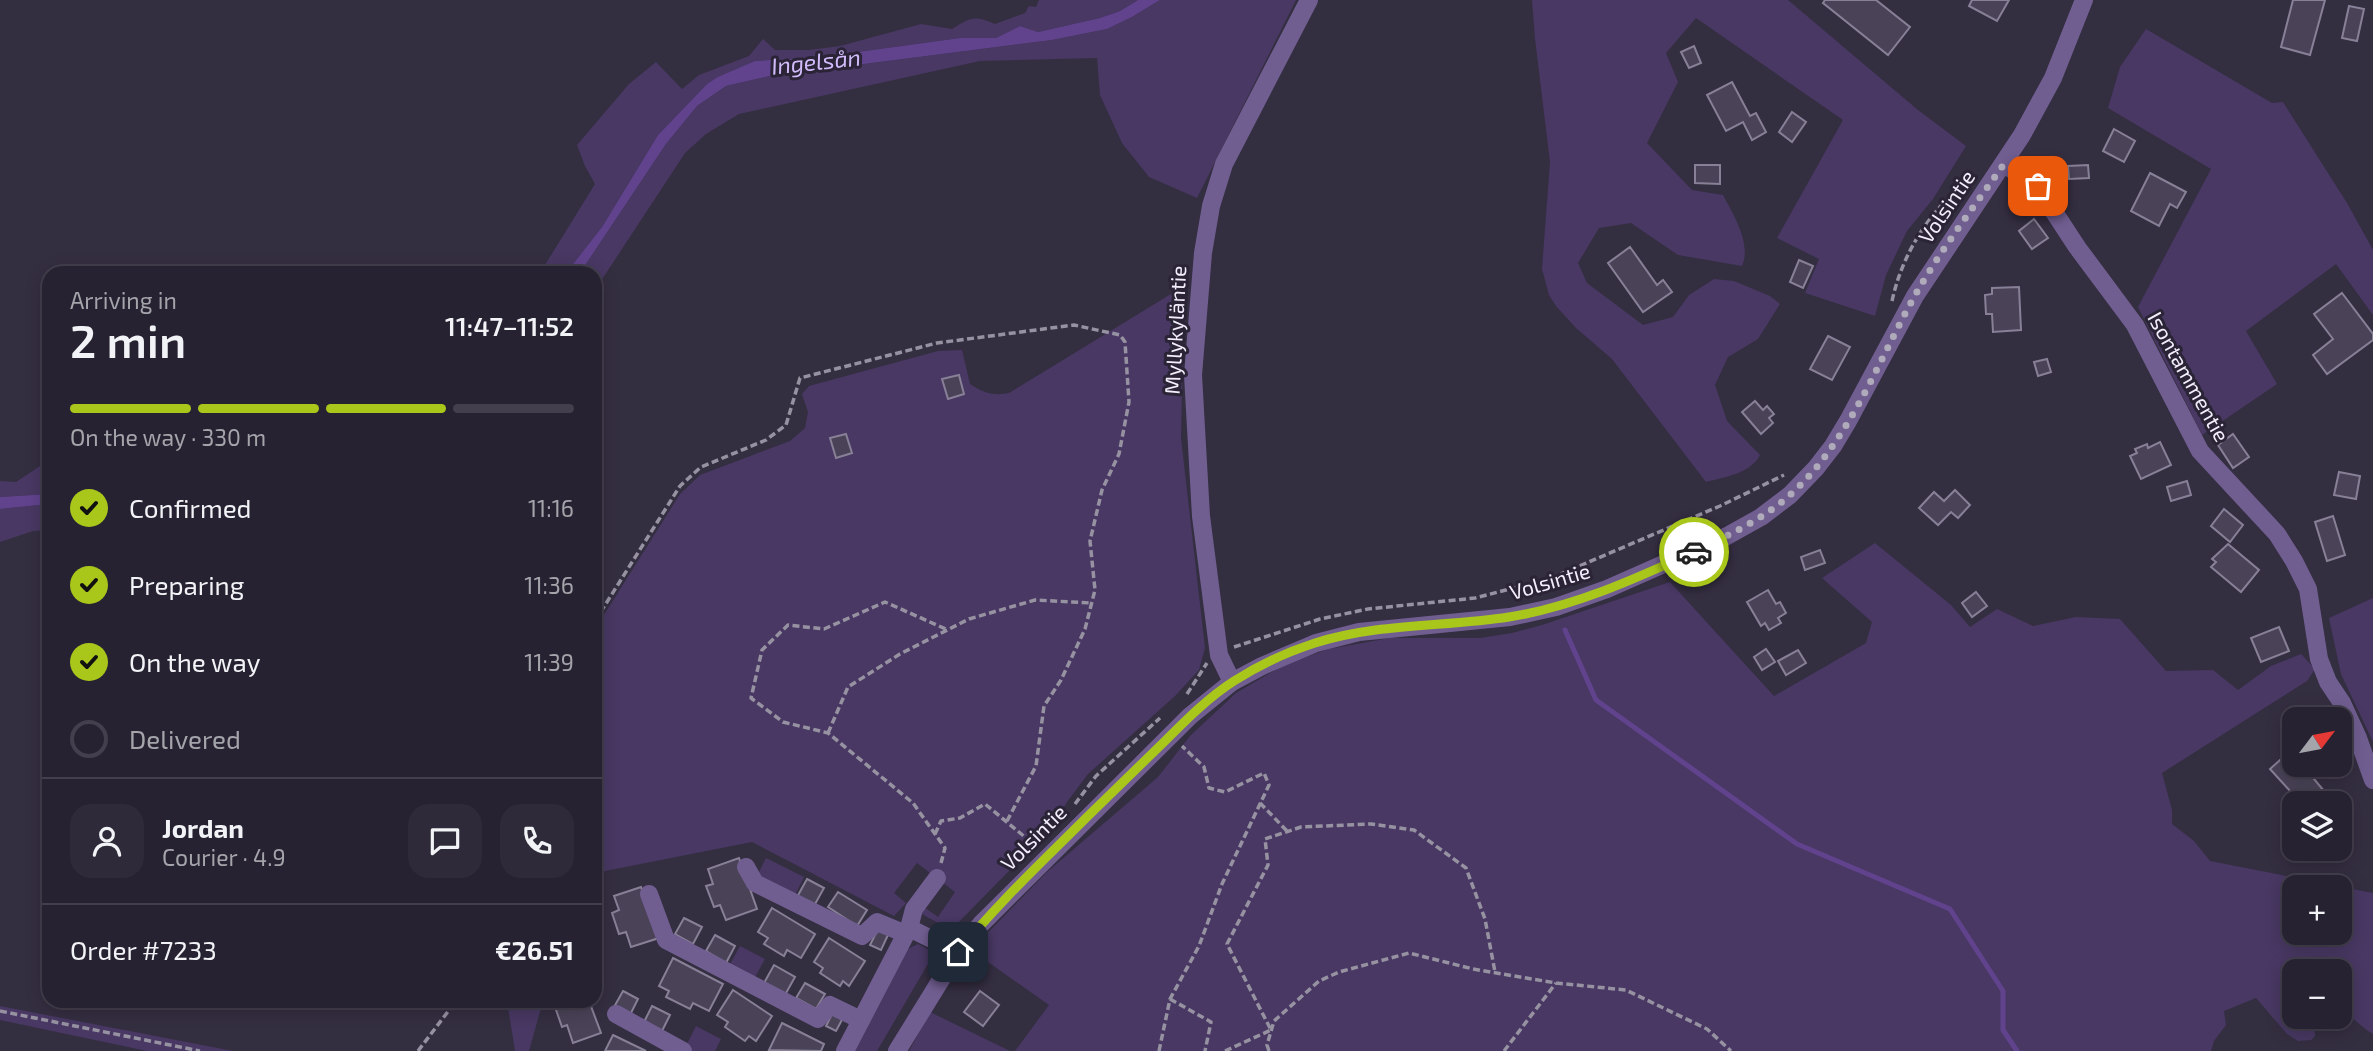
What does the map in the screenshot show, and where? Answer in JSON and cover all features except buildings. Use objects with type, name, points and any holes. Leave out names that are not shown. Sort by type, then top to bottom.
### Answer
[{"type":"street","name":"Myllykyläntie","points":[[1232,682],[1219,655],[1201,516],[1193,375],[1203,253],[1211,206],[1224,164],[1309,0]]},
{"type":"street","name":"Volsintie","points":[[897,1051],[958,952],[989,915],[1190,716],[1232,682],[1289,653],[1359,632],[1510,617],[1556,607],[1676,560],[1760,517],[1790,495],[1833,446],[1915,296],[2004,164],[2039,105],[2066,48],[2084,0]]},
{"type":"street","name":"Isontammentie","points":[[2004,164],[2038,186],[2077,247],[2135,325],[2200,451],[2277,534],[2294,561],[2308,589],[2319,659],[2358,738],[2373,780]]},
{"type":"street","points":[[746,867],[755,883],[862,936],[877,922],[908,931],[958,952]]},
{"type":"street","points":[[845,1051],[908,931],[914,909],[937,878]]},
{"type":"street","points":[[649,894],[666,940],[818,1019],[830,1005],[861,1020]]},
{"type":"street","points":[[616,1014],[683,1051]]},
{"type":"path","points":[[1891,306],[1906,256],[1937,209],[1975,175]]},
{"type":"path","points":[[602,610],[680,486],[701,467],[766,440],[786,425],[800,378],[937,343],[1074,325],[1120,335],[1125,342],[1129,402],[1119,454],[1102,490],[1090,541],[1095,590],[1085,629],[1061,680],[1044,706],[1036,766],[1007,821]]},
{"type":"path","points":[[1219,655],[1238,645],[1320,619],[1368,609],[1475,597],[1549,579],[1708,511],[1786,473]]},
{"type":"path","points":[[828,733],[848,687],[901,654],[969,619],[1035,600],[1091,603]]},
{"type":"path","points":[[937,878],[945,848],[913,803],[828,733],[783,722],[751,698],[762,650],[788,625],[824,629],[885,602],[948,630]]},
{"type":"path","points":[[1159,1051],[1170,999],[1199,946],[1222,884],[1269,785],[1264,773],[1225,792],[1209,788],[1204,767],[1181,745]]},
{"type":"path","points":[[1260,803],[1288,832]]},
{"type":"path","points":[[935,835],[941,821],[960,818],[985,804],[1038,848]]},
{"type":"path","points":[[1271,1030],[1227,944],[1268,865],[1265,839],[1300,827],[1371,824],[1414,830],[1466,868],[1485,919],[1495,972]]},
{"type":"path","points":[[1269,1051],[1267,1045],[1275,1021],[1319,981],[1339,972],[1409,953],[1473,969],[1626,990],[1707,1029],[1731,1051]]},
{"type":"path","points":[[1504,1051],[1556,982]]},
{"type":"path","points":[[1170,999],[1211,1022],[1205,1051]]},
{"type":"path","points":[[418,1051],[451,1008]]},
{"type":"path","points":[[0,1011],[201,1051]]},
{"type":"path","points":[[1225,1051],[1271,1030]]},
{"type":"shaded area","points":[[1039,0],[1138,0],[1120,11],[1100,18],[1038,32],[1020,26],[996,38],[960,38],[821,57],[755,61],[707,84],[658,135],[602,227],[571,266],[544,266],[595,184],[577,145],[629,84],[656,62],[682,89],[699,75],[749,56],[763,39],[775,50],[809,50],[840,46],[921,24],[952,29],[977,18],[995,24],[1025,13],[1029,6],[1036,7]]},
{"type":"shaded area","points":[[1160,0],[1296,0],[1197,198],[1149,177],[1122,143],[1100,95],[1097,58],[980,61],[739,114],[706,134],[685,153],[602,279],[602,266],[585,266],[666,144],[697,106],[726,86],[809,67],[856,65],[1052,40],[1107,29]]},
{"type":"shaded area","points":[[1532,0],[1788,0],[1918,110],[1966,146],[1933,199],[1907,231],[1886,275],[1875,316],[1805,293],[1819,259],[1777,238],[1843,120],[1696,18],[1666,53],[1678,82],[1647,143],[1692,190],[1723,195],[1743,239],[1745,248],[1742,266],[1678,255],[1631,223],[1599,228],[1578,263],[1587,283],[1643,325],[1673,317],[1689,295],[1714,279],[1734,281],[1770,296],[1780,304],[1758,339],[1728,357],[1715,385],[1727,421],[1760,455],[1744,471],[1706,482],[1612,359],[1576,328],[1549,295],[1542,269],[1550,162]]},
{"type":"shaded area","points":[[2146,29],[2272,103],[2283,102],[2347,203],[2373,250],[2373,315],[2336,264],[2246,331],[2277,384],[2202,435],[2138,307],[2211,169],[2108,108],[2120,67]]},
{"type":"shaded area","points":[[1184,286],[1181,438],[1205,648],[1199,670],[1175,696],[1088,774],[1052,827],[951,930],[920,913],[924,907],[938,917],[955,892],[917,863],[894,893],[906,903],[894,916],[752,842],[602,872],[602,618],[680,494],[700,475],[790,441],[805,428],[808,412],[802,394],[809,386],[938,351],[962,350],[970,384],[988,393],[1009,393]]},
{"type":"shaded area","points":[[42,465],[42,494],[0,497],[0,481],[16,482]]},
{"type":"shaded area","points":[[42,505],[42,530],[0,542],[0,509]]},
{"type":"shaded area","points":[[1875,543],[1951,605],[1970,627],[1997,609],[2033,626],[2076,617],[2120,619],[2166,671],[2213,670],[2238,690],[2271,666],[2301,654],[2315,669],[2307,681],[2162,773],[2172,810],[2172,824],[2194,841],[2210,861],[2282,875],[2282,945],[2352,945],[2352,889],[2373,893],[2373,1034],[2352,1018],[2352,959],[2282,959],[2282,1028],[2256,998],[2224,1011],[2226,1025],[2214,1041],[2211,1051],[1015,1051],[1049,1005],[971,950],[1047,872],[1158,777],[1190,736],[1236,693],[1285,664],[1329,649],[1390,638],[1480,638],[1512,633],[1670,582],[1774,696],[1866,643],[1872,622],[1822,578]]},
{"type":"shaded area","points":[[2373,598],[2373,742],[2341,674],[2329,618]]},
{"type":"shaded area","points":[[766,858],[804,877],[795,895],[757,876]]},
{"type":"shaded area","points":[[918,944],[929,950],[932,957],[877,1051],[853,1051],[906,950]]},
{"type":"shaded area","points":[[740,946],[765,959],[753,981],[728,968]]},
{"type":"shaded area","points":[[0,1006],[233,1051],[147,1051],[0,1020]]},
{"type":"shaded area","points":[[508,1008],[541,1008],[529,1051],[515,1051]]},
{"type":"shaded area","points":[[930,1012],[1010,1051],[909,1051]]},
{"type":"shaded area","points":[[696,1026],[721,1039],[715,1051],[690,1051],[685,1048]]},
{"type":"shaded area","points":[[2283,1029],[2314,1029],[2315,1036],[2311,1040],[2298,1041]]},
{"type":"water","name":"Ingelsån","points":[[1138,0],[1160,0],[1107,29],[1052,40],[856,65],[809,67],[726,86],[697,106],[666,144],[585,266],[571,266],[602,227],[658,135],[707,84],[718,77],[755,61],[821,57],[960,38],[996,38],[1020,26],[1038,32],[1120,11]]},
{"type":"water","points":[[42,494],[42,505],[0,509],[0,497]]},
{"type":"waterway","points":[[1565,630],[1596,700],[1797,844],[1950,909],[2003,991],[2003,1030],[2017,1051]]},
{"type":"way so far","points":[[1694,552],[1760,517],[1790,495],[1816,468],[1849,421],[1915,296],[2004,164],[2038,186]]},
{"type":"route","points":[[958,952],[1014,890],[1190,716],[1232,682],[1289,653],[1359,632],[1510,617],[1556,607],[1607,589],[1694,552]]}]
